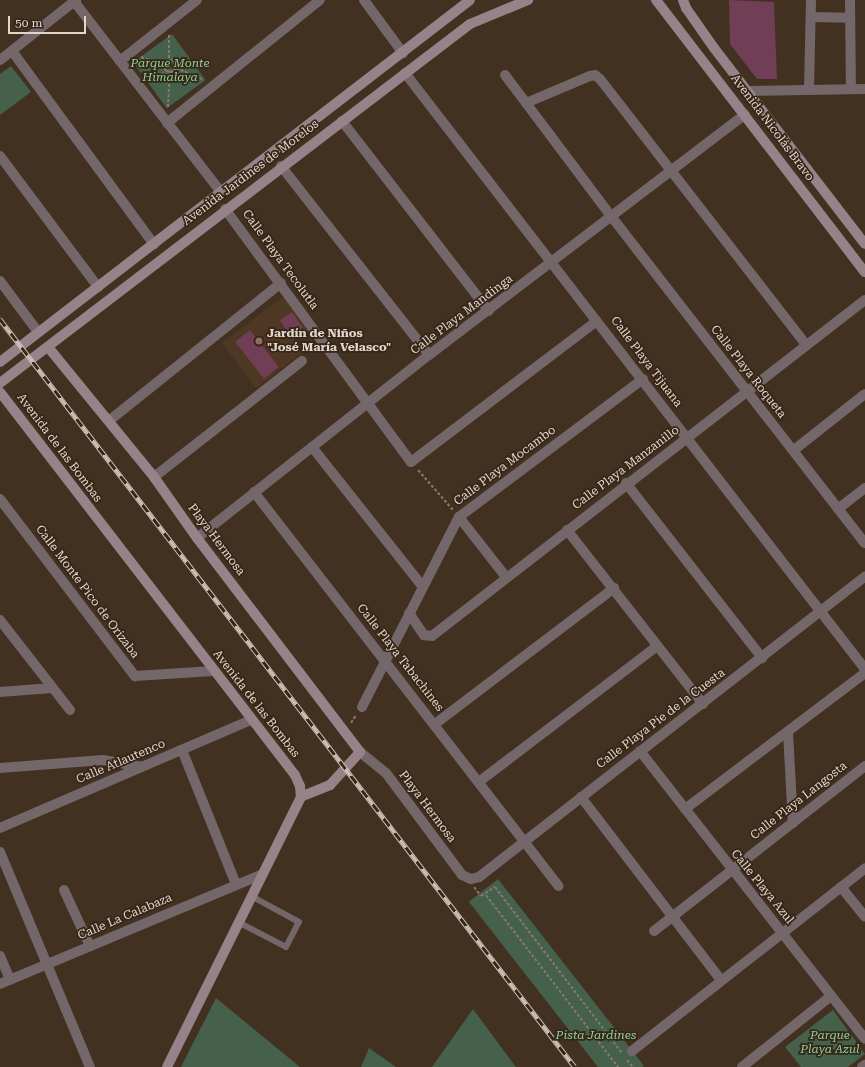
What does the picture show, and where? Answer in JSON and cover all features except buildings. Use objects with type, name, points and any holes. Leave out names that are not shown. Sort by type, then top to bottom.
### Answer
[{"type":"street","points":[[0,60],[74,0],[221,192]]},
{"type":"street","points":[[120,61],[197,0]]},
{"type":"street","points":[[167,123],[215,86],[320,0]]},
{"type":"street","points":[[364,0],[403,53]]},
{"type":"street","name":"Avenida Jardines de Morelos","points":[[0,362],[403,53],[458,4],[470,0]]},
{"type":"street","name":"Avenida Nicolás Bravo","points":[[656,0],[865,272]]},
{"type":"street","name":"Avenida Nicolás Bravo","points":[[683,0],[686,8],[714,48],[865,244]]},
{"type":"street","points":[[809,89],[811,0]]},
{"type":"street","points":[[850,0],[851,89]]},
{"type":"street","name":"Avenida Jardines de Morelos","points":[[0,383],[281,166],[470,24],[520,1]]},
{"type":"street","points":[[811,17],[850,18]]},
{"type":"street","points":[[702,58],[714,48]]},
{"type":"street","points":[[12,51],[154,244]]},
{"type":"street","name":"Calle Playa Tijuana","points":[[405,73],[643,379],[865,669]]},
{"type":"street","name":"Calle Playa Roqueta","points":[[505,75],[746,392],[794,450],[865,543]]},
{"type":"street","points":[[526,103],[595,75],[671,170],[806,345]]},
{"type":"street","points":[[747,91],[865,89]]},
{"type":"street","name":"Calle Playa Mandinga","points":[[197,538],[254,492],[368,405],[429,355],[552,263],[745,114]]},
{"type":"street","points":[[342,121],[489,311]]},
{"type":"street","points":[[0,156],[98,287]]},
{"type":"street","points":[[281,166],[429,355]]},
{"type":"street","name":"Calle Playa Tecolutla","points":[[226,209],[411,462]]},
{"type":"street","points":[[187,218],[197,231]]},
{"type":"street","points":[[0,281],[38,332]]},
{"type":"street","points":[[110,420],[281,283]]},
{"type":"street","name":"Calle Playa Manzanillo","points":[[408,613],[424,635],[432,636],[626,483],[687,438],[865,300]]},
{"type":"street","points":[[411,462],[597,321]]},
{"type":"street","name":"Playa Hermosa","points":[[48,347],[110,420],[154,477],[197,538],[360,752],[386,773],[462,875],[471,879]]},
{"type":"street","points":[[154,477],[302,361]]},
{"type":"street","name":"Calle Playa Mocambo","points":[[362,707],[408,613],[459,517],[643,379]]},
{"type":"street","name":"Avenida de las Bombas","points":[[0,392],[295,776],[300,786],[301,797]]},
{"type":"street","points":[[794,450],[865,394]]},
{"type":"street","points":[[312,447],[422,586]]},
{"type":"street","points":[[626,483],[762,658]]},
{"type":"street","points":[[838,509],[865,488]]},
{"type":"street","name":"Calle Playa Tabachines","points":[[254,492],[559,886]]},
{"type":"street","name":"Calle Monte Pico de Orizaba","points":[[0,499],[135,676],[214,671]]},
{"type":"street","points":[[459,517],[506,577]]},
{"type":"street","points":[[567,530],[614,588],[703,704]]},
{"type":"street","name":"Calle Playa Pie de la Cuesta","points":[[471,879],[480,877],[524,841],[703,704],[865,577]]},
{"type":"street","points":[[435,724],[614,588]]},
{"type":"street","points":[[0,620],[70,710]]},
{"type":"street","points":[[480,782],[657,646]]},
{"type":"street","points":[[685,809],[865,673]]},
{"type":"street","points":[[0,683],[3,692],[52,688]]},
{"type":"street","name":"Calle Atlautenco","points":[[0,828],[252,720]]},
{"type":"street","points":[[788,732],[793,823]]},
{"type":"street","points":[[182,750],[236,884]]},
{"type":"street","name":"Calle Playa Azul","points":[[640,751],[731,870],[783,933],[865,1039]]},
{"type":"street","points":[[167,1067],[301,797],[330,785],[360,752]]},
{"type":"street","points":[[0,768],[103,760],[141,767]]},
{"type":"street","name":"Calle Playa Langosta","points":[[654,931],[865,766]]},
{"type":"street","points":[[581,797],[721,980]]},
{"type":"street","points":[[0,852],[90,1067]]},
{"type":"street","points":[[632,1051],[865,868]]},
{"type":"street","name":"Calle La Calabaza","points":[[0,984],[236,884],[261,875]]},
{"type":"street","points":[[841,887],[865,918]]},
{"type":"street","points":[[64,890],[90,946]]},
{"type":"street","points":[[0,956],[10,980]]},
{"type":"street","points":[[742,1067],[831,996]]},
{"type":"lane","points":[[238,922],[286,947],[299,922],[251,896]]},
{"type":"path","points":[[164,66],[169,60],[168,22]]},
{"type":"path","points":[[130,53],[164,66],[167,71],[170,72]]},
{"type":"path","points":[[169,60],[174,62],[176,68],[215,86]]},
{"type":"path","points":[[170,72],[176,68]]},
{"type":"path","points":[[140,87],[167,71]]},
{"type":"path","points":[[167,123],[170,72]]},
{"type":"path","points":[[411,462],[459,517]]},
{"type":"path","points":[[345,731],[362,707]]},
{"type":"path","points":[[471,879],[475,891],[481,896],[486,895],[495,888],[633,1067]]},
{"type":"path","points":[[486,895],[618,1067]]},
{"type":"shaded area","name":"Jardín de Niños \"José María Velasco\"","points":[[284,296],[310,328],[293,340],[301,353],[256,388],[222,343]]},
{"type":"shaded area","points":[[0,314],[18,336],[11,341],[0,328]]},
{"type":"green space","name":"Parque Monte Himalaya","points":[[172,34],[206,80],[167,108],[133,62]]},
{"type":"green space","points":[[11,66],[31,92],[0,115],[0,74]]},
{"type":"green space","name":"Pista Jardines","points":[[498,879],[644,1066],[598,1067],[469,902]]},
{"type":"green space","points":[[216,998],[300,1067],[181,1067]]},
{"type":"green space","points":[[473,1009],[516,1067],[432,1067]]},
{"type":"green space","name":"Parque Playa Azul","points":[[833,1010],[865,1054],[848,1067],[801,1067],[785,1047]]},
{"type":"green space","points":[[369,1048],[396,1067],[361,1067]]},
{"type":"railway","points":[[0,319],[575,1067]]},
{"type":"place","name":"Jardín de Niños \"José María Velasco\"","points":[[259,341]]}]
